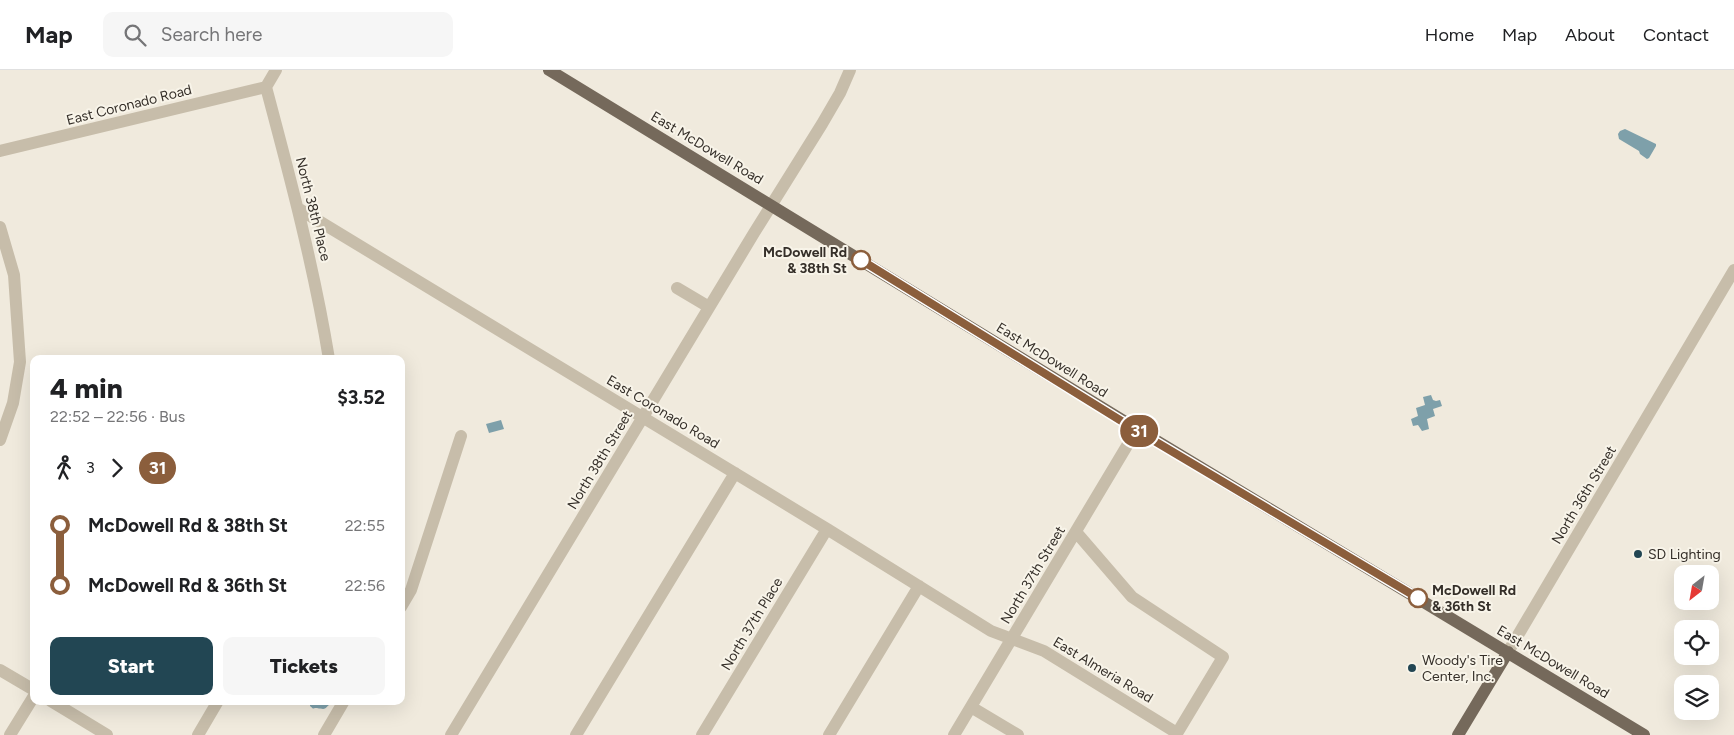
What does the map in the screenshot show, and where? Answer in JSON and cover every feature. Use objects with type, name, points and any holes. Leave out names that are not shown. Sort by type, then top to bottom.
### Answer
[{"type":"main road","name":"East McDowell Road","points":[[549,70],[772,205],[1136,430],[1644,735]]},
{"type":"main road","name":"North 36th Street","points":[[1458,735],[1508,652]]},
{"type":"street","points":[[266,87],[276,70]]},
{"type":"street","name":"North 38th Street","points":[[451,735],[709,307],[822,124],[840,93],[850,70]]},
{"type":"street","name":"East Coronado Road","points":[[0,151],[266,87]]},
{"type":"street","name":"North 38th Place","points":[[266,87],[299,209],[328,355]]},
{"type":"street","name":"East Coronado Road","points":[[299,209],[827,528],[991,631],[1012,639]]},
{"type":"street","points":[[0,227],[14,275],[20,362],[13,404],[0,440]]},
{"type":"street","name":"North 36th Street","points":[[1508,652],[1734,270]]},
{"type":"street","points":[[677,288],[709,307]]},
{"type":"street","name":"North 37th Street","points":[[954,735],[1136,430]]},
{"type":"street","points":[[405,600],[411,590],[461,436]]},
{"type":"street","points":[[576,735],[735,473]]},
{"type":"street","name":"North 37th Place","points":[[702,735],[827,528]]},
{"type":"street","points":[[1076,532],[1132,597],[1223,656],[1176,734]]},
{"type":"street","points":[[829,735],[919,586]]},
{"type":"street","name":"East Almeria Road","points":[[1012,639],[1044,651],[1176,734]]},
{"type":"street","points":[[0,670],[30,688]]},
{"type":"street","points":[[10,735],[30,702]]},
{"type":"street","points":[[58,705],[107,735]]},
{"type":"street","points":[[198,735],[216,705]]},
{"type":"street","points":[[324,735],[342,705]]},
{"type":"street","points":[[971,707],[1018,735]]},
{"type":"water","points":[[1625,129],[1656,144],[1649,158],[1647,159],[1639,151],[1619,139],[1618,134]]},
{"type":"water","points":[[1431,395],[1433,400],[1440,400],[1442,406],[1433,409],[1435,416],[1427,419],[1429,429],[1422,431],[1418,425],[1413,426],[1411,419],[1418,416],[1416,408],[1425,405],[1423,397]]},
{"type":"water","points":[[501,420],[504,429],[489,433],[486,424]]},
{"type":"water","points":[[310,705],[329,705],[324,709]]},
{"type":"bus line","name":"31","points":[[861,260],[1136,430],[1418,598]]},
{"type":"place","name":"McDowell Rd & 38th St","points":[[861,260]]},
{"type":"place","name":"SD Lighting","points":[[1638,554]]},
{"type":"place","name":"McDowell Rd & 36th St","points":[[1418,598]]},
{"type":"place","name":"Woody's Tire Center, Inc.","points":[[1412,668]]}]
